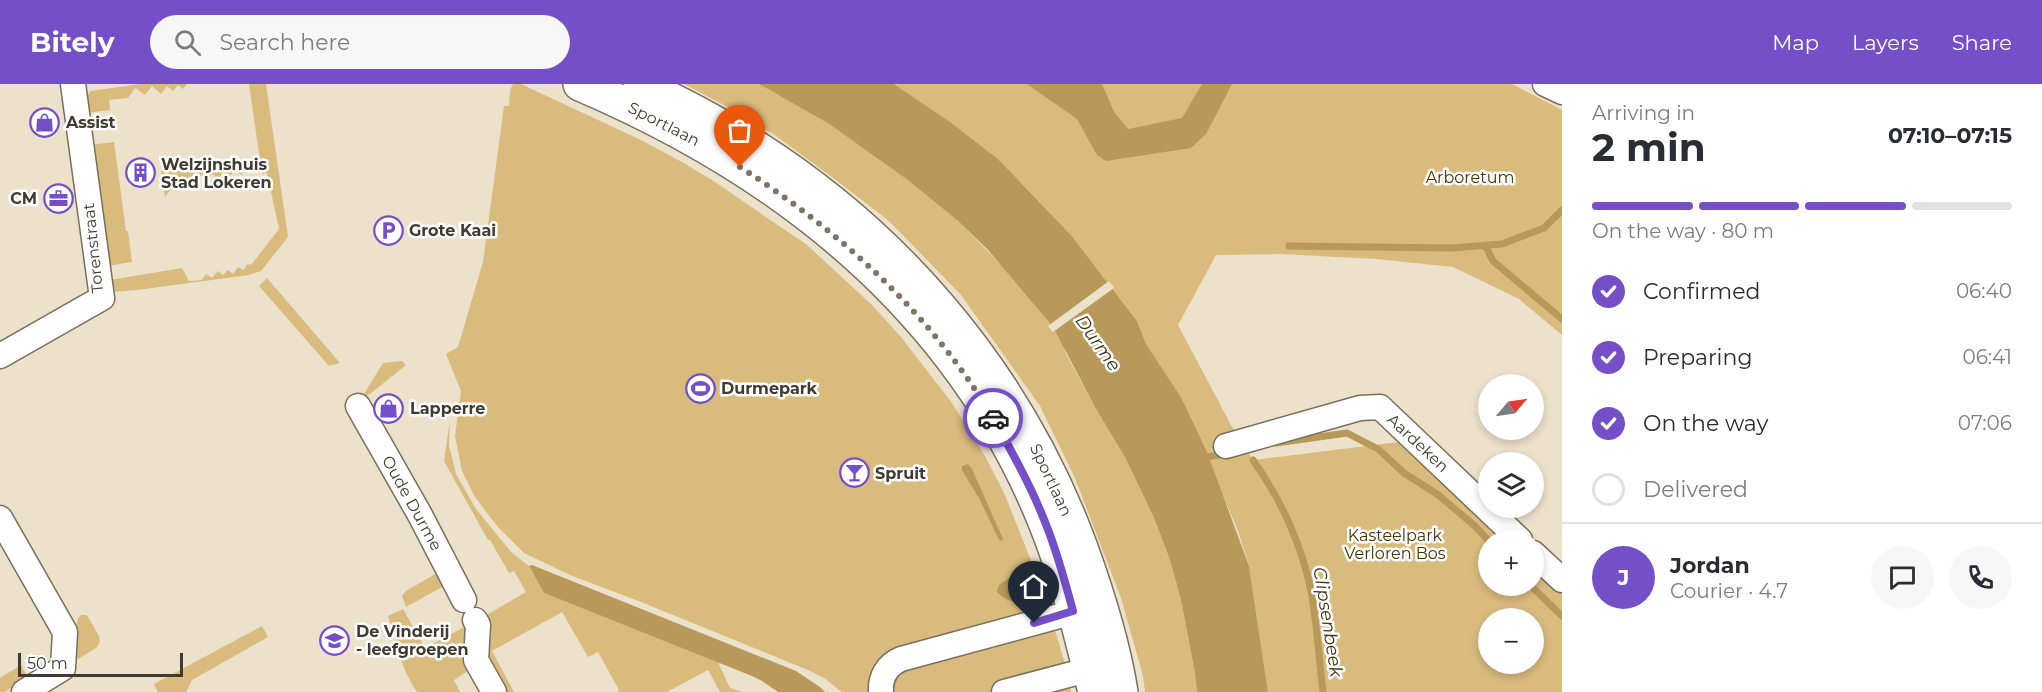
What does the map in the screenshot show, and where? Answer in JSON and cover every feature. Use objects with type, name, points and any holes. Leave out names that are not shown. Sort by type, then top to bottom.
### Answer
[{"type":"main road","name":"Sportlaan","points":[[579,84],[623,102],[677,129],[756,177],[826,229],[872,269],[905,302],[964,375],[1004,438],[1045,522],[1059,561],[1087,608]]},
{"type":"main road","name":"Sportlaan","points":[[639,84],[726,128],[804,180],[868,233],[930,294],[984,363],[1028,430],[1048,470],[1068,514],[1087,608],[1105,679]]},
{"type":"street","name":"Torenstraat","points":[[0,356],[102,298],[73,84]]},
{"type":"street","points":[[1545,84],[1562,92]]},
{"type":"street","name":"Oude Durme","points":[[358,406],[478,626],[476,660],[494,692]]},
{"type":"street","name":"Aardeken","points":[[1226,447],[1360,408],[1380,407],[1509,530]]},
{"type":"street","points":[[0,518],[65,632],[63,668],[24,692]]},
{"type":"street","points":[[1544,563],[1562,580]]},
{"type":"street","points":[[880,692],[884,674],[893,662],[1087,608]]},
{"type":"street","points":[[1004,692],[1105,679]]},
{"type":"green space","points":[[140,84],[187,84],[183,89],[178,85],[173,91],[167,86],[161,94],[152,86],[145,95],[135,88],[128,98],[109,100],[110,110],[87,113],[85,98],[91,91]]},
{"type":"green space","points":[[249,84],[266,84],[288,237],[261,271],[249,275],[112,292],[110,280],[182,268],[189,281],[202,280],[206,274],[212,278],[218,271],[223,275],[228,270],[233,274],[238,267],[243,270],[248,264],[251,265],[279,229],[267,173],[262,174]]},
{"type":"green space","name":"Durmepark","points":[[513,84],[521,84],[641,140],[712,180],[807,245],[872,305],[901,337],[952,403],[985,456],[1005,495],[1045,596],[1071,692],[842,692],[824,678],[808,670],[570,575],[524,553],[497,526],[475,497],[462,471],[455,436],[461,391],[446,354],[458,347],[483,262],[504,106],[509,106],[510,90]]},
{"type":"green space","points":[[684,84],[759,84],[829,124],[909,181],[958,221],[1002,266],[1062,341],[1066,354],[1126,459],[1154,518],[1170,560],[1181,600],[1197,692],[1145,692],[1143,676],[1121,598],[1075,478],[1040,406],[961,295],[889,221],[832,177],[776,136],[739,113]]},
{"type":"green space","points":[[894,84],[1512,84],[1562,110],[1562,335],[1519,299],[1453,267],[1376,259],[1281,254],[1216,255],[1178,325],[1231,425],[1253,460],[1415,440],[1478,493],[1478,518],[1507,518],[1522,530],[1478,530],[1478,596],[1544,596],[1544,549],[1562,564],[1562,692],[1268,692],[1249,566],[1238,531],[1181,397],[1146,344],[1137,321],[1071,235],[998,159],[953,124]]},
{"type":"green space","points":[[114,142],[132,262],[107,266],[90,145]]},
{"type":"green space","points":[[242,159],[248,167],[241,175],[235,170],[229,177],[223,172],[219,179],[212,174],[207,180],[201,175],[195,182],[189,177],[184,184],[178,180],[165,197],[161,171]]},
{"type":"green space","points":[[267,278],[340,363],[329,366],[259,286]]},
{"type":"green space","points":[[402,361],[406,365],[370,394],[362,397],[383,363]]},
{"type":"green space","points":[[450,420],[449,446],[456,474],[476,509],[511,552],[529,566],[544,593],[718,662],[730,688],[743,692],[720,692],[708,670],[667,692],[617,692],[619,690],[598,652],[588,657],[562,612],[492,651],[514,692],[507,692],[487,655],[491,635],[483,617],[526,592],[514,571],[509,573],[488,540],[444,461]]},
{"type":"green space","points":[[437,573],[444,586],[406,607],[402,596],[406,591]]},
{"type":"green space","points":[[403,609],[425,648],[466,626],[462,654],[468,671],[454,680],[460,692],[417,692],[403,665],[388,616]]},
{"type":"green space","points":[[81,615],[88,617],[100,642],[96,648],[78,659],[71,651],[78,618]]},
{"type":"green space","points":[[262,626],[268,637],[192,680],[186,692],[158,692],[154,684]]},
{"type":"green space","points":[[21,665],[28,678],[0,692],[0,678]]},
{"type":"water","name":"Durme","points":[[759,84],[894,84],[953,124],[998,159],[1071,235],[1137,321],[1146,344],[1181,397],[1207,452],[1249,566],[1268,692],[1197,692],[1181,600],[1170,560],[1154,518],[1126,459],[1096,409],[1053,327],[988,250],[958,221],[909,181],[829,124]]},
{"type":"water","points":[[1027,84],[1102,84],[1114,112],[1128,129],[1182,118],[1202,84],[1232,84],[1206,134],[1191,148],[1106,161],[1097,155],[1077,119]]},
{"type":"water","points":[[968,464],[1002,541],[999,540],[980,500],[962,470],[962,466]]},
{"type":"water","points":[[532,565],[796,671],[825,692],[778,692],[752,676],[544,593],[529,566]]},
{"type":"water","points":[[1021,570],[1030,573],[1034,579],[1031,593],[1025,599],[1007,600],[997,592],[999,585]]},
{"type":"pier","points":[[1109,281],[1114,288],[1053,332],[1048,326]]},
{"type":"waterway","points":[[1289,246],[1452,248],[1502,244],[1544,228],[1562,210]]},
{"type":"waterway","points":[[1485,245],[1493,261],[1562,319]]},
{"type":"waterway","points":[[1276,443],[1347,433],[1378,449],[1404,473],[1437,494],[1479,530]]},
{"type":"waterway","name":"Clipsenbeek","points":[[1201,458],[1219,455]]},
{"type":"waterway","name":"Clipsenbeek","points":[[1253,460],[1281,506],[1302,556],[1313,603],[1323,692]]},
{"type":"waterway","points":[[1541,596],[1562,616]]},
{"type":"way so far","points":[[740,167],[787,198],[880,276],[928,328],[993,418]]},
{"type":"place","name":"Assist","points":[[45,122]]},
{"type":"place","name":"Welzijnshuis Stad Lokeren","points":[[140,173]]},
{"type":"place","name":"CM","points":[[58,198]]},
{"type":"place","name":"Grote Kaai","points":[[388,230]]},
{"type":"place","name":"Durmepark","points":[[700,388]]},
{"type":"place","name":"Lapperre","points":[[389,408]]},
{"type":"place","name":"Spruit","points":[[854,473]]},
{"type":"place","name":"De Vinderij - leefgroepen","points":[[335,640]]},
{"type":"route","points":[[993,418],[1045,522],[1073,611],[1034,623]]},
{"type":"park label","name":"Arboretum","points":[[1470,177]]},
{"type":"park label","name":"Kasteelpark Verloren Bos","points":[[1395,544]]}]
